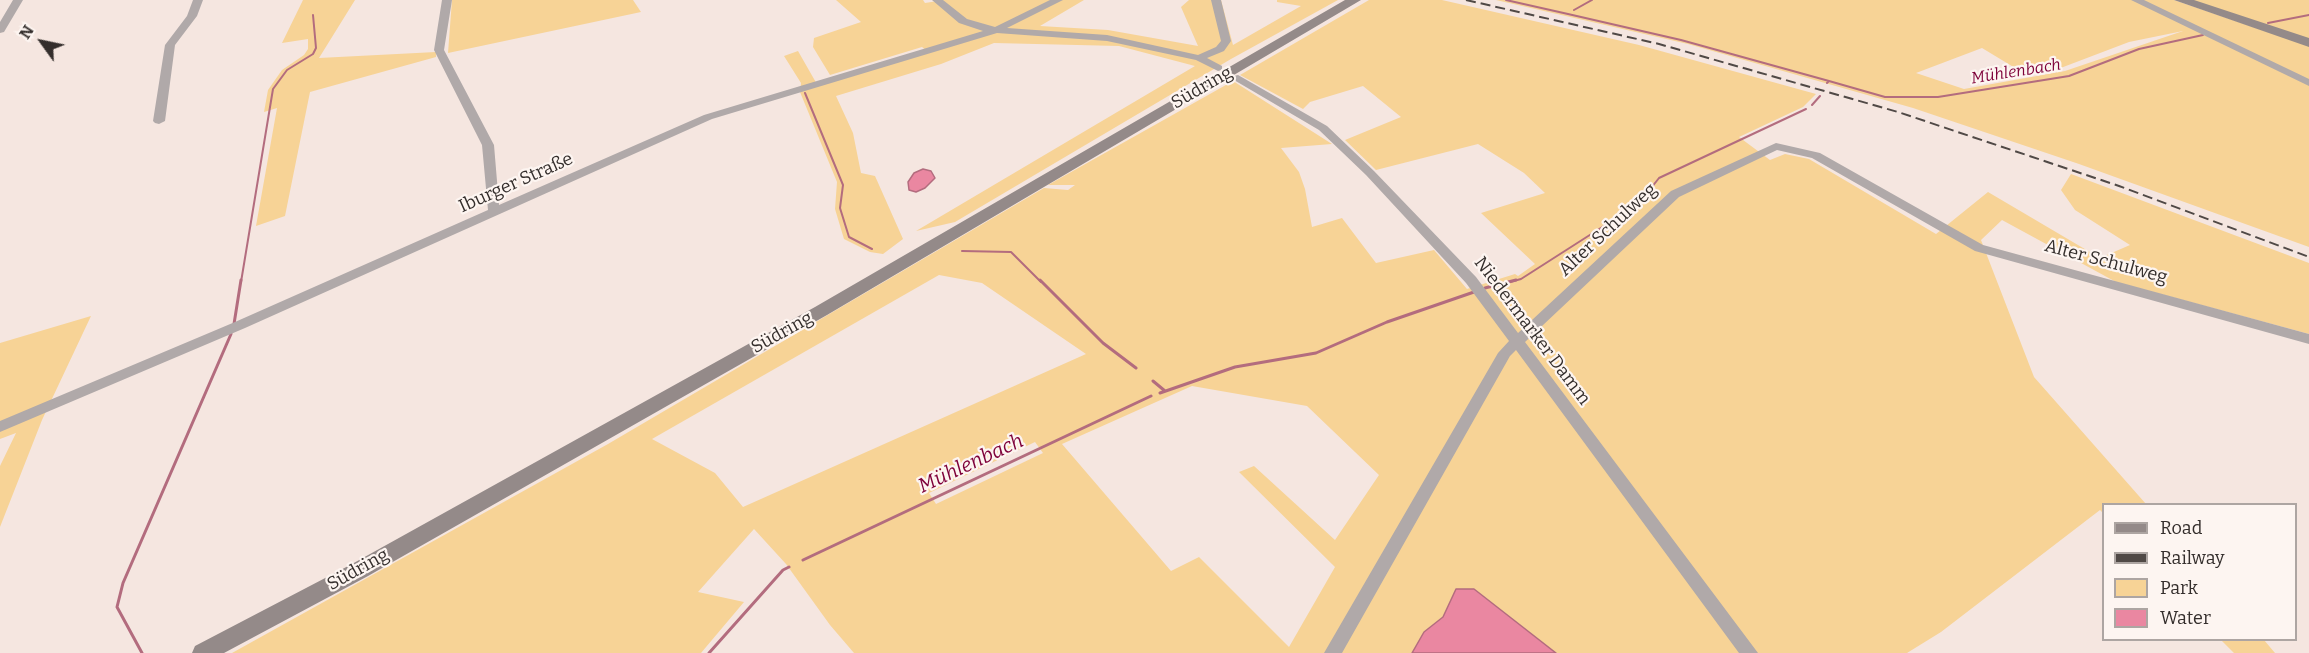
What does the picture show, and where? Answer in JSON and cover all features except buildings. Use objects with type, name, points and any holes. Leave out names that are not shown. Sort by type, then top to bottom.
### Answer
[{"type":"main road","name":"Südring","points":[[203,653],[360,570],[821,311],[1354,0]]},
{"type":"main road","points":[[2181,0],[2309,43]]},
{"type":"street","points":[[0,30],[18,0]]},
{"type":"street","points":[[159,121],[170,45],[192,16],[198,0]]},
{"type":"street","points":[[447,0],[439,50],[488,145],[494,213]]},
{"type":"street","points":[[937,0],[963,21],[996,30],[1107,38],[1199,58],[1218,68]]},
{"type":"street","name":"Iburger Straße","points":[[0,427],[494,213],[708,117],[996,30],[1058,0]]},
{"type":"street","points":[[1199,58],[1220,49],[1226,41],[1215,0]]},
{"type":"street","points":[[2136,0],[2309,83]]},
{"type":"street","name":"Niedermarker Damm","points":[[1238,78],[1323,128],[1363,165],[1471,280],[1749,653]]},
{"type":"street","name":"Alter Schulweg","points":[[1333,653],[1505,353],[1675,194],[1776,146],[1816,155],[1979,248],[2309,339]]},
{"type":"green space","points":[[303,0],[355,0],[319,58],[436,52],[436,57],[310,92],[285,216],[256,226],[277,108],[264,112],[268,90],[282,70],[304,55],[308,49],[308,39],[282,43]]},
{"type":"green space","points":[[452,0],[633,0],[641,12],[448,53]]},
{"type":"green space","points":[[836,0],[923,0],[925,3],[944,0],[1084,0],[1040,26],[1108,30],[1198,46],[1181,7],[1189,0],[1221,0],[1233,45],[1301,6],[1277,2],[1277,0],[1338,0],[1231,59],[955,222],[916,231],[1195,66],[1119,46],[994,43],[941,64],[836,96],[853,133],[861,173],[875,176],[903,239],[883,254],[870,252],[844,239],[835,209],[837,182],[800,92],[801,83],[784,56],[798,51],[818,86],[928,52],[922,47],[830,75],[813,47],[814,38],[861,22]]},
{"type":"green space","points":[[1369,0],[1442,0],[1639,45],[1816,94],[1803,107],[1739,137],[1770,160],[1785,154],[1809,159],[1936,234],[1988,192],[2100,258],[2130,245],[2075,210],[2061,190],[2071,174],[2309,263],[2309,334],[2116,282],[2002,220],[1981,240],[2034,377],[2145,503],[2102,503],[2102,512],[2100,510],[1941,632],[1907,653],[1556,653],[1474,589],[1456,589],[1443,617],[1424,632],[1412,653],[854,653],[830,625],[786,564],[754,529],[698,592],[744,602],[701,653],[232,653],[608,444],[1044,188],[1068,190],[1075,185],[1048,185],[1233,81],[1332,144],[1281,148],[1299,172],[1305,189],[1312,227],[1342,218],[1376,263],[1434,250],[1467,289],[1515,274],[1518,276],[1535,264],[1481,213],[1545,193],[1524,173],[1478,144],[1376,170],[1345,140],[1401,117],[1363,86],[1310,102],[1303,109],[1240,75]],"holes":[[[939,275],[982,283],[1086,354],[743,507],[715,473],[652,439]],[[1192,386],[1307,406],[1379,475],[1335,540],[1254,466],[1239,472],[1335,567],[1289,647],[1199,557],[1171,571],[1062,444]],[[1035,442],[1043,453],[936,504],[929,493]]]},
{"type":"green space","points":[[1496,0],[2174,0],[2309,46],[2309,247],[2079,164],[1913,108],[1688,44]],"holes":[[[2183,31],[2065,71],[1964,89],[1916,73],[1982,48],[2025,74],[2058,69],[2129,42]]]},
{"type":"green space","points":[[2186,0],[2309,0],[2309,42]]},
{"type":"green space","points":[[91,316],[42,420],[0,527],[0,466],[16,433],[0,439],[0,343]]},
{"type":"green space","points":[[2222,641],[2265,641],[2275,653],[2234,653]]},
{"type":"water","points":[[923,169],[931,171],[935,178],[925,188],[916,192],[909,190],[908,182],[914,173]]},
{"type":"water","points":[[1456,589],[1474,589],[1556,653],[1412,653],[1424,632],[1443,617]]},
{"type":"waterway","points":[[1506,0],[1681,40],[1829,81]]},
{"type":"waterway","points":[[1574,10],[1592,0]]},
{"type":"waterway","points":[[241,282],[273,89],[287,70],[313,54],[316,48],[313,15]]},
{"type":"waterway","name":"Mühlenbach","points":[[2268,23],[2309,15]]},
{"type":"waterway","name":"Mühlenbach","points":[[1829,81],[1885,97],[1938,97],[2069,76],[2139,49],[2203,35]]},
{"type":"waterway","points":[[805,93],[843,185],[840,208],[849,237],[872,249]]},
{"type":"waterway","name":"Mühlenbach","points":[[1812,105],[1820,96]]},
{"type":"waterway","name":"Mühlenbach","points":[[1640,202],[1659,178],[1806,109]]},
{"type":"waterway","name":"Mühlenbach","points":[[1510,282],[1521,279],[1632,208]]},
{"type":"waterway","points":[[962,251],[1011,252],[1041,282]]},
{"type":"waterway","points":[[234,324],[241,280]]},
{"type":"waterway","points":[[1040,280],[1103,343],[1136,368]]},
{"type":"waterway","name":"Mühlenbach","points":[[1485,288],[1516,280]]},
{"type":"waterway","name":"Mühlenbach","points":[[1160,393],[1235,367],[1316,353],[1387,322],[1474,292]]},
{"type":"waterway","points":[[142,653],[117,607],[123,583],[231,334]]},
{"type":"waterway","points":[[1153,381],[1165,391]]},
{"type":"waterway","name":"Mühlenbach","points":[[803,560],[1151,396]]},
{"type":"waterway","name":"Mühlenbach","points":[[709,653],[783,570],[789,567]]},
{"type":"railway","points":[[1466,0],[1659,44],[1898,112],[2119,186],[2309,257]]}]
